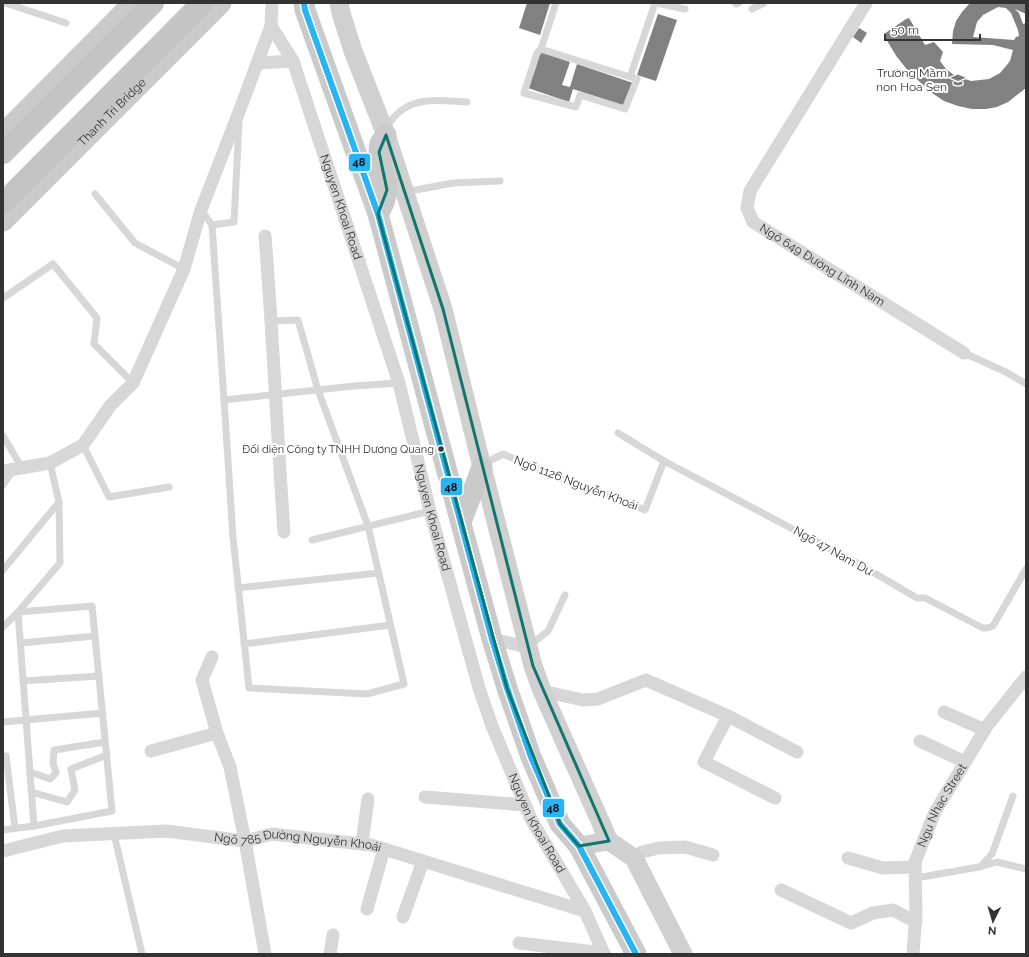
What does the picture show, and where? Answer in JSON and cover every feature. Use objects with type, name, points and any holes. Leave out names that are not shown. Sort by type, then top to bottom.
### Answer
[{"type":"highway","points":[[3,153],[152,3]]},
{"type":"highway","name":"Thanh Tri Bridge","points":[[3,203],[202,3]]},
{"type":"main road","points":[[3,133],[133,3]]},
{"type":"main road","name":"Thanh Tri Bridge","points":[[3,221],[221,3]]},
{"type":"main road","name":"Nguyen Khoai Road","points":[[304,3],[305,10],[378,214],[492,639],[531,757],[560,824],[579,846],[636,954]]},
{"type":"main road","points":[[378,214],[384,203],[387,190],[379,152],[380,143],[386,135]]},
{"type":"main road","points":[[461,522],[482,467]]},
{"type":"street","points":[[3,133],[130,3]]},
{"type":"street","points":[[13,469],[50,463],[83,445],[110,406],[133,383],[184,269],[201,210],[240,112],[271,26],[272,3]]},
{"type":"street","points":[[339,3],[353,51],[386,135],[444,309],[527,648],[542,691],[609,841],[634,858],[683,954]]},
{"type":"street","name":"Ngõ 649 Đường Lĩnh Nam","points":[[866,3],[750,191],[747,208],[753,222],[964,353]]},
{"type":"street","name":"Nguyen Khoai Road","points":[[271,26],[293,61],[399,382],[430,511],[479,688],[492,726],[531,819],[585,911],[604,954]]},
{"type":"street","points":[[257,63],[293,61]]},
{"type":"street","points":[[265,236],[284,532]]},
{"type":"street","points":[[492,639],[527,648]]},
{"type":"street","points":[[212,657],[202,680],[217,733],[230,767],[265,954]]},
{"type":"street","name":"Ngu Nhac Street","points":[[913,954],[916,922],[915,862],[935,812],[985,730],[1026,677]]},
{"type":"street","points":[[542,691],[583,700],[598,699],[646,680],[728,716],[797,752]]},
{"type":"street","points":[[944,712],[985,730]]},
{"type":"street","points":[[728,716],[704,762],[774,798]]},
{"type":"street","points":[[151,751],[217,733]]},
{"type":"street","points":[[920,741],[965,762]]},
{"type":"street","points":[[425,797],[525,805]]},
{"type":"street","points":[[362,844],[368,799]]},
{"type":"street","name":"Ngõ 785 Đường Nguyễn Khoái","points":[[3,851],[63,836],[166,831],[245,841],[272,834],[362,844],[384,849],[585,911]]},
{"type":"street","points":[[579,846],[609,841]]},
{"type":"street","points":[[634,858],[642,852],[659,848],[685,847],[713,855]]},
{"type":"street","points":[[367,909],[384,849]]},
{"type":"street","points":[[848,858],[883,868],[915,872]]},
{"type":"street","points":[[403,917],[423,861]]},
{"type":"street","points":[[781,890],[851,922],[873,913],[893,910],[916,922]]},
{"type":"street","points":[[330,954],[333,935]]},
{"type":"street","points":[[519,944],[604,954]]},
{"type":"lane","points":[[5,3],[66,23]]},
{"type":"lane","points":[[541,49],[637,79],[625,109],[580,95],[576,107],[524,93],[537,54],[541,49],[556,3]]},
{"type":"lane","points":[[630,77],[656,3],[676,5],[685,9]]},
{"type":"lane","points":[[752,10],[764,3]]},
{"type":"lane","points":[[386,135],[389,123],[398,112],[410,104],[428,100],[467,102]]},
{"type":"lane","points":[[212,225],[234,222],[240,112]]},
{"type":"lane","points":[[405,192],[453,183],[500,182]]},
{"type":"lane","points":[[95,194],[135,243],[184,269]]},
{"type":"lane","points":[[201,210],[212,225],[233,537],[249,688],[367,694],[404,684],[368,526],[318,390],[298,320],[271,321]]},
{"type":"lane","points":[[3,298],[52,264],[97,318],[94,344],[133,383]]},
{"type":"lane","points":[[964,353],[1006,372],[1026,384]]},
{"type":"lane","points":[[224,400],[399,382]]},
{"type":"lane","name":"Ngõ 47 Nam Dư","points":[[618,433],[664,461],[859,564],[917,598],[925,598],[983,628],[992,626],[1026,569]]},
{"type":"lane","points":[[3,436],[13,469],[6,482],[3,484]]},
{"type":"lane","points":[[83,445],[109,497],[169,487]]},
{"type":"lane","name":"Ngõ 1126 Nguyễn Khoái","points":[[482,467],[493,459],[504,454],[551,475],[603,493],[645,510],[664,461]]},
{"type":"lane","points":[[3,627],[18,612],[60,563],[60,502],[50,463]]},
{"type":"lane","points":[[3,570],[60,502]]},
{"type":"lane","points":[[312,540],[430,511]]},
{"type":"lane","points":[[238,588],[379,573]]},
{"type":"lane","points":[[527,648],[548,631],[565,594]]},
{"type":"lane","points":[[3,830],[34,826],[112,811],[92,606],[18,612]]},
{"type":"lane","points":[[18,612],[34,826]]},
{"type":"lane","points":[[244,644],[390,625]]},
{"type":"lane","points":[[20,643],[95,636]]},
{"type":"lane","points":[[23,681],[99,676]]},
{"type":"lane","points":[[3,722],[103,713]]},
{"type":"lane","points":[[30,772],[50,780],[56,773],[52,763],[54,750],[106,742]]},
{"type":"lane","points":[[3,756],[6,756],[15,828]]},
{"type":"lane","points":[[31,792],[67,802],[75,790],[71,769],[107,756]]},
{"type":"lane","points":[[980,867],[992,854],[1013,796]]},
{"type":"lane","points":[[114,834],[142,954]]},
{"type":"lane","points":[[915,872],[980,867],[997,862],[1026,869]]},
{"type":"highlighted area","points":[[386,135],[443,309],[533,666],[609,841],[579,846],[560,824],[507,688],[378,214],[387,190],[379,152]]},
{"type":"building","points":[[527,3],[550,3],[540,35],[519,28]]},
{"type":"building","points":[[970,3],[1026,3],[1026,14],[1015,9],[1019,13],[1023,24],[1026,23],[1026,88],[1008,102],[997,107],[972,109],[944,101],[932,93],[909,72],[897,57],[884,36],[884,34],[909,18],[925,45],[934,42],[943,52],[940,61],[946,69],[954,75],[971,81],[989,79],[1000,73],[1006,66],[1010,61],[1013,50],[993,45],[952,44],[953,31],[956,21]],"holes":[[[998,7],[1006,8],[1011,13],[1019,36],[1014,40],[973,37],[977,22],[983,15]]]},
{"type":"building","points":[[658,14],[677,20],[656,81],[637,75]]},
{"type":"building","points":[[859,28],[867,33],[861,43],[853,37]]},
{"type":"building","points":[[540,52],[570,62],[562,85],[570,87],[577,64],[633,83],[625,106],[573,89],[569,102],[528,88]]},
{"type":"transit line","name":"48","points":[[304,3],[305,10],[378,214],[492,639],[531,757],[560,824],[579,846],[636,954]]},
{"type":"place","name":"Trường Mầm non Hoa Sen","points":[[958,80]]},
{"type":"place","name":"Đối diện Công ty TNHH Dương Quang","points":[[441,449]]}]
